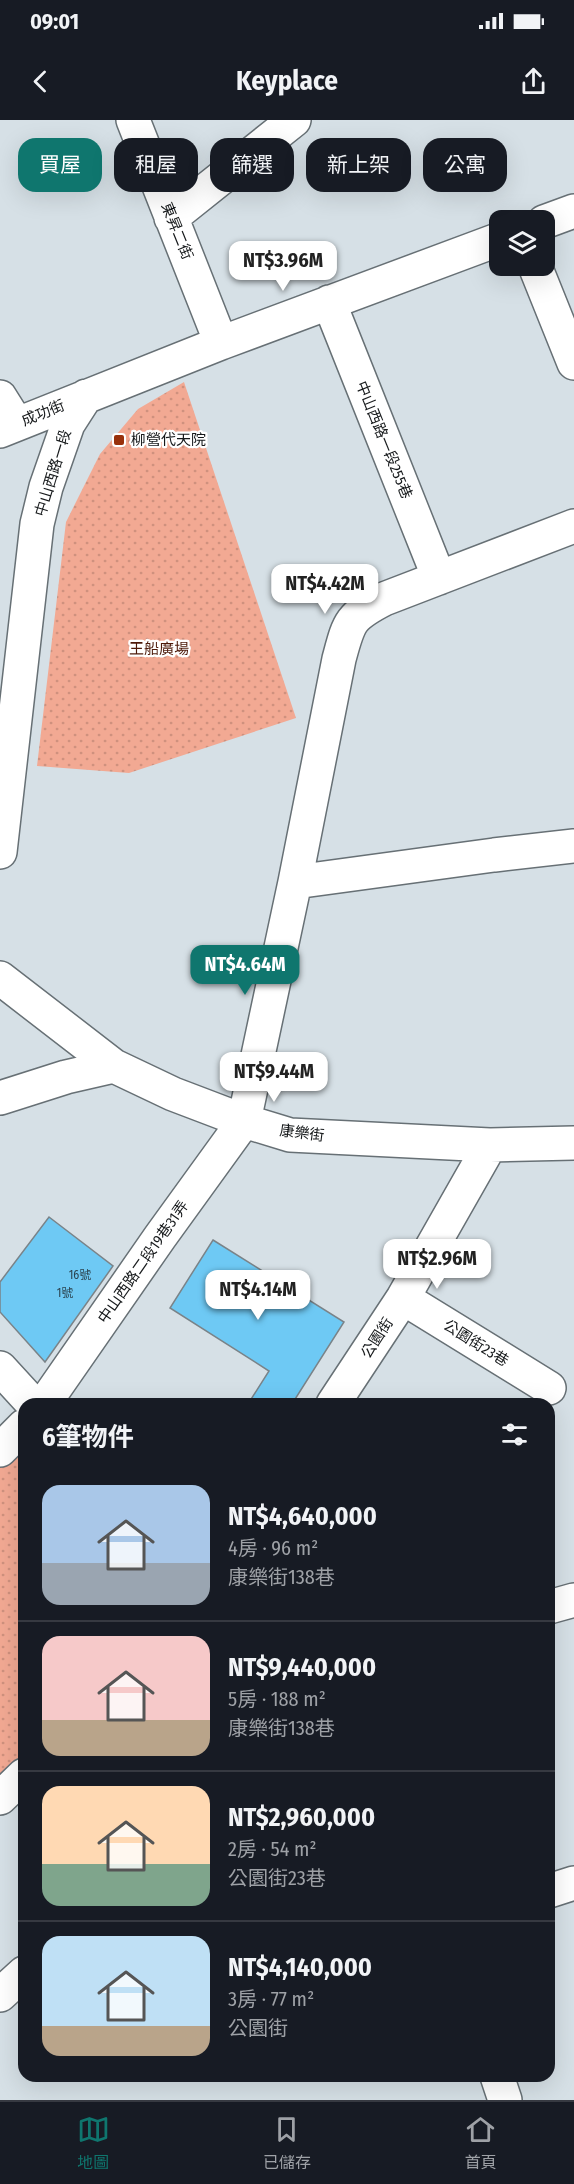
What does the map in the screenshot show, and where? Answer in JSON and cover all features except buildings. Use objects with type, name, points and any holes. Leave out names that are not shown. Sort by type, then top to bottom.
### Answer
[{"type":"street","name":"東昇二街","points":[[133,120],[220,343]]},
{"type":"street","points":[[171,218],[294,120]]},
{"type":"street","points":[[555,218],[574,211]]},
{"type":"street","points":[[86,396],[220,343],[489,243]]},
{"type":"street","points":[[539,276],[574,363]]},
{"type":"street","name":"中山西路一段255巷","points":[[329,302],[439,578]]},
{"type":"street","name":"成功街","points":[[6,417],[86,396]]},
{"type":"street","name":"中山西路一段","points":[[0,852],[37,524],[46,487],[68,424],[86,396]]},
{"type":"street","points":[[244,1121],[347,627],[362,610],[384,599],[574,526]]},
{"type":"street","points":[[295,882],[574,846]]},
{"type":"street","name":"康樂街","points":[[0,978],[114,1066],[173,1094],[244,1121],[290,1135],[489,1145],[574,1143]]},
{"type":"street","points":[[0,1098],[66,1077],[114,1066]]},
{"type":"street","name":"中山西路二段19巷31弄","points":[[48,1398],[244,1121]]},
{"type":"street","name":"公園街","points":[[337,1398],[403,1298],[489,1145]]},
{"type":"street","name":"公園街23巷","points":[[403,1298],[549,1388]]},
{"type":"street","points":[[0,1368],[28,1398]]},
{"type":"street","points":[[0,1450],[18,1432]]},
{"type":"street","points":[[555,1605],[574,1600]]},
{"type":"street","points":[[0,1798],[18,1781]]},
{"type":"street","points":[[555,1889],[574,1883]]},
{"type":"street","points":[[0,1995],[18,1978]]},
{"type":"street","points":[[498,2082],[505,2100]]},
{"type":"green space","name":"王船廣場","points":[[184,382],[296,718],[129,773],[37,766],[66,522],[100,454],[138,409]]},
{"type":"green space","points":[[18,1437],[18,1766],[0,1782],[0,1456]]},
{"type":"place","name":"柳營代天院","points":[[119,440]]}]
